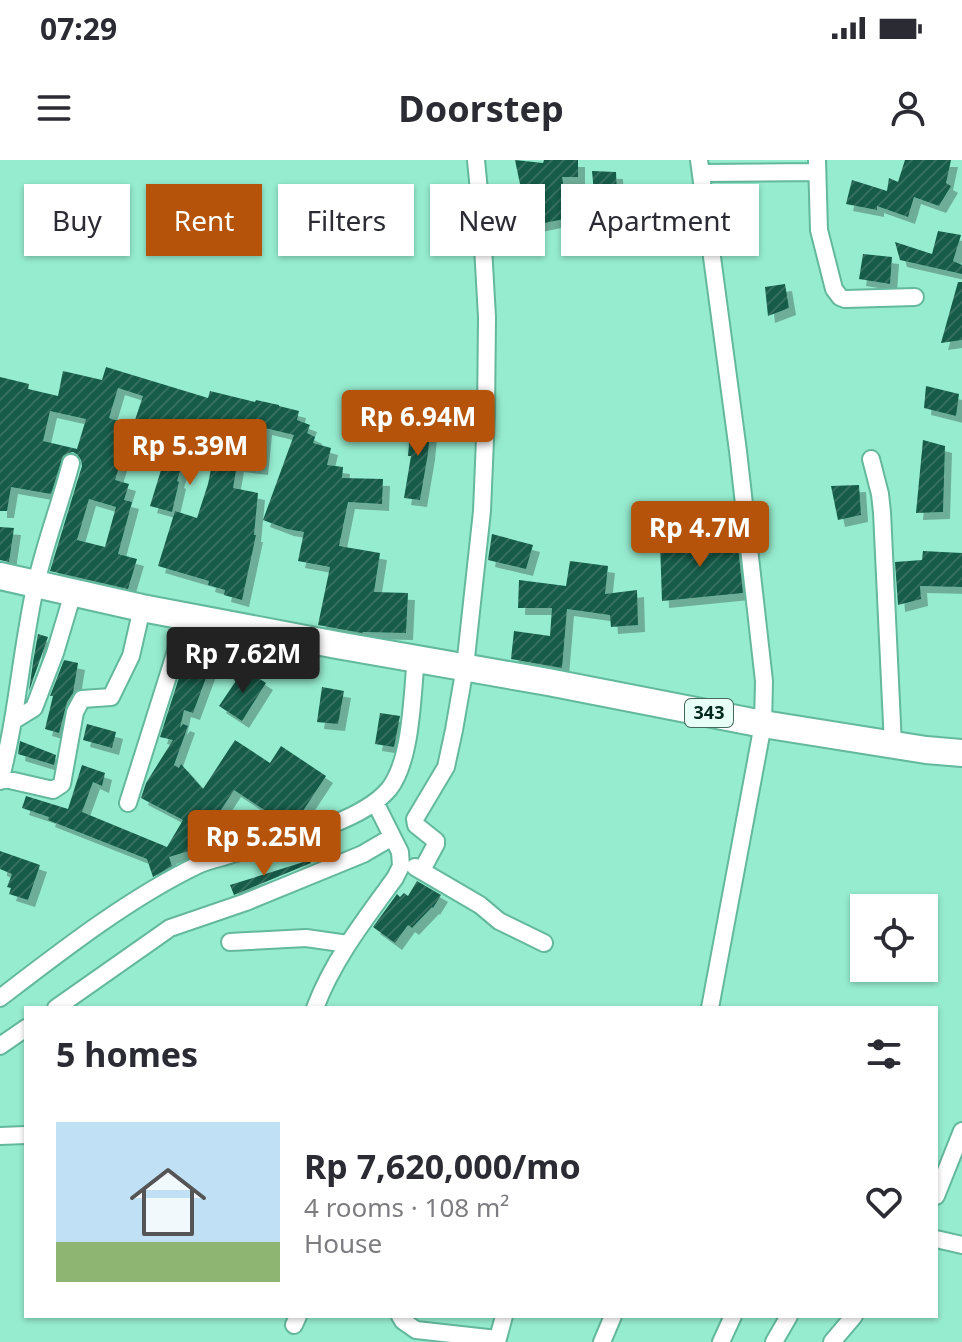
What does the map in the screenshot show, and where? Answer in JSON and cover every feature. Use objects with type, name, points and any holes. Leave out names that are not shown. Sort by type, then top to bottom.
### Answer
[{"type":"main road","name":"343","points":[[0,576],[142,608],[763,724],[962,753]]},
{"type":"street","points":[[422,870],[436,841],[416,825],[415,819],[446,767],[482,511],[487,317],[476,160]]},
{"type":"street","points":[[710,1006],[763,724],[764,681],[740,467],[700,167],[817,166],[819,230],[836,293],[845,299],[915,297]]},
{"type":"street","points":[[871,459],[882,512],[893,745]]},
{"type":"street","points":[[71,463],[36,583],[1,780],[53,790],[62,784],[75,712],[82,699],[111,697],[131,656],[142,608]]},
{"type":"street","points":[[13,721],[34,708],[73,593]]},
{"type":"street","points":[[128,803],[187,616]]},
{"type":"street","points":[[0,998],[52,958],[167,881],[201,864],[327,826],[378,807],[403,761],[418,659]]},
{"type":"street","points":[[316,1006],[348,944],[401,866],[398,846],[378,807]]},
{"type":"street","points":[[59,1006],[170,928],[246,902],[363,854],[390,833]]},
{"type":"street","points":[[401,859],[480,905],[499,921],[544,943]]},
{"type":"street","points":[[230,942],[306,938],[348,944]]},
{"type":"street","points":[[0,1046],[24,1029]]},
{"type":"street","points":[[938,1191],[962,1131]]},
{"type":"street","points":[[0,1136],[24,1135]]},
{"type":"street","points":[[938,1239],[962,1245]]},
{"type":"street","points":[[401,1318],[416,1330],[497,1340],[503,1318]]},
{"type":"street","points":[[602,1342],[612,1318]]},
{"type":"street","points":[[721,1342],[732,1318]]},
{"type":"street","points":[[774,1342],[788,1318]]},
{"type":"street","points":[[832,1342],[852,1318]]},
{"type":"building","points":[[515,160],[543,163],[544,160],[578,160],[578,177],[562,177],[561,220],[545,223],[545,184],[520,184]]},
{"type":"building","points":[[905,160],[951,160],[946,183],[951,186],[939,206],[914,197],[908,217],[877,206],[877,210],[846,204],[852,180],[887,191],[889,178],[898,182]]},
{"type":"building","points":[[592,171],[616,172],[617,184],[593,184]]},
{"type":"building","points":[[938,231],[961,235],[953,261],[962,265],[962,274],[900,260],[895,242],[932,254]]},
{"type":"building","points":[[863,254],[892,257],[890,284],[859,279]]},
{"type":"building","points":[[958,282],[962,282],[962,340],[941,343]]},
{"type":"building","points":[[785,284],[789,308],[768,316],[765,287]]},
{"type":"building","points":[[106,367],[208,398],[210,391],[299,411],[297,420],[310,425],[307,433],[315,437],[313,443],[331,448],[327,465],[343,467],[342,478],[383,479],[382,504],[348,502],[339,546],[380,553],[374,592],[408,593],[406,633],[362,633],[318,625],[330,567],[298,561],[304,532],[263,520],[294,435],[265,428],[261,468],[237,465],[233,488],[258,493],[256,535],[242,600],[224,595],[225,590],[208,585],[209,581],[158,566],[175,511],[197,518],[208,484],[213,459],[186,452],[172,512],[150,506],[165,457],[126,445],[115,480],[129,484],[124,500],[132,502],[118,554],[137,559],[128,589],[50,571],[82,466],[81,460],[73,452],[63,456],[51,494],[11,487],[7,511],[0,511],[0,377],[29,384],[28,389],[58,396],[63,371],[102,380]],"holes":[[[118,388],[143,396],[133,426],[109,418]],[[50,411],[86,419],[77,449],[43,441]],[[89,499],[116,507],[105,547],[77,540]]]},
{"type":"building","points":[[926,386],[959,394],[956,416],[924,408]]},
{"type":"building","points":[[411,419],[431,421],[420,500],[404,498],[411,456],[408,456]]},
{"type":"building","points":[[923,440],[945,446],[943,512],[916,513]]},
{"type":"building","points":[[859,485],[861,515],[838,520],[831,486]]},
{"type":"building","points":[[0,527],[14,528],[9,562],[0,560]]},
{"type":"building","points":[[492,534],[533,545],[526,569],[488,560]]},
{"type":"building","points":[[737,538],[743,593],[662,601],[660,542]]},
{"type":"building","points":[[923,551],[962,553],[962,587],[920,586],[921,599],[898,605],[895,562],[922,560]]},
{"type":"building","points":[[570,561],[608,566],[605,594],[637,590],[638,625],[611,627],[610,615],[567,609],[562,668],[511,659],[514,631],[550,636],[552,608],[518,608],[519,580],[566,586]]},
{"type":"building","points":[[38,634],[48,637],[29,691],[33,662]]},
{"type":"building","points":[[185,659],[210,667],[193,713],[184,710],[180,728],[183,724],[188,726],[174,765],[179,768],[181,764],[203,789],[235,740],[270,763],[281,746],[326,776],[293,826],[290,827],[234,790],[213,822],[240,836],[241,840],[223,846],[222,841],[169,857],[172,866],[153,877],[147,859],[22,808],[26,796],[68,809],[82,765],[105,773],[102,786],[93,782],[82,812],[167,847],[183,820],[141,798],[146,783],[173,740],[160,737]]},
{"type":"building","points":[[64,660],[78,663],[73,693],[67,702],[59,733],[45,729],[53,696],[50,696]]},
{"type":"building","points":[[244,669],[266,683],[242,721],[219,706]]},
{"type":"building","points":[[322,687],[344,691],[338,724],[317,722]]},
{"type":"building","points":[[380,713],[400,716],[394,747],[375,744]]},
{"type":"building","points":[[87,724],[116,732],[112,748],[83,740]]},
{"type":"building","points":[[20,741],[56,755],[54,765],[18,754]]},
{"type":"building","points":[[0,851],[40,865],[28,900],[9,894],[11,888],[7,887],[12,874],[0,869]]},
{"type":"building","points":[[310,860],[311,863],[234,895],[230,885]]},
{"type":"building","points":[[417,881],[441,895],[433,908],[412,928],[408,925],[395,943],[373,927],[397,894],[400,897],[404,893],[408,896]]}]
